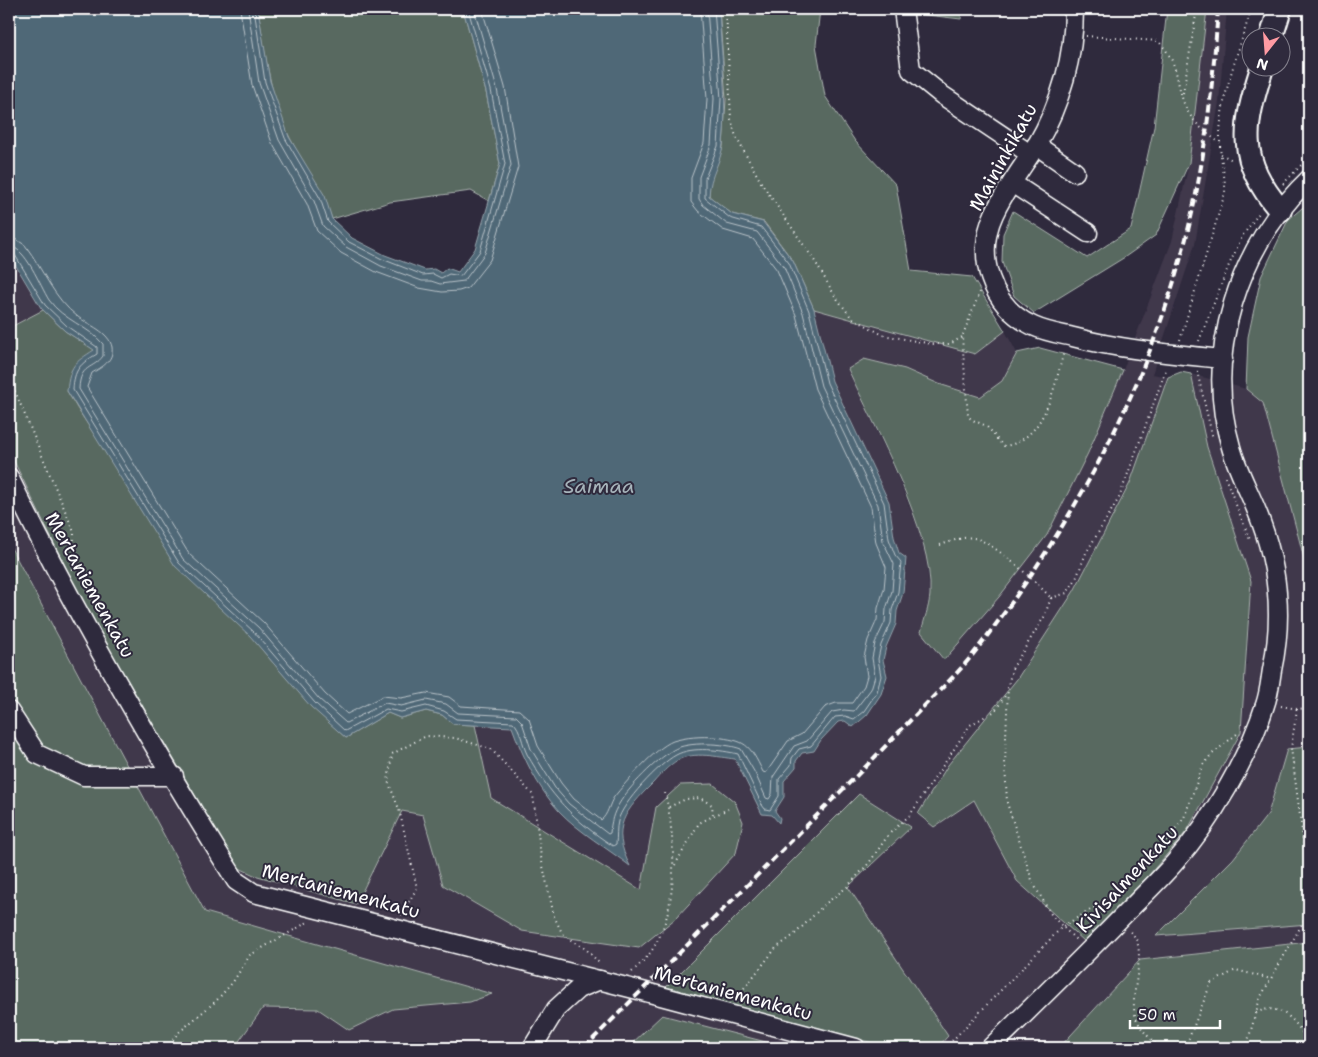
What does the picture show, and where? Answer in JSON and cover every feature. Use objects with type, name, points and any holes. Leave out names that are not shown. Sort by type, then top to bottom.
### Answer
[{"type":"main road","points":[[1274,28],[1280,9]]},
{"type":"main road","points":[[1259,78],[1248,115],[1247,136],[1249,154],[1254,172],[1280,210]]},
{"type":"street","name":"Maininkikatu","points":[[1079,11],[1066,77],[1052,116],[994,214],[988,232],[986,270],[992,285],[1010,310],[1020,319],[1046,331],[1086,341],[1223,359]]},
{"type":"street","points":[[904,13],[911,70],[942,95],[1033,150],[1075,172]]},
{"type":"street","name":"Kivisalmenkatu","points":[[990,1048],[1176,862],[1214,809],[1257,727],[1266,703],[1277,650],[1279,624],[1278,584],[1261,520],[1230,446],[1224,418],[1223,359],[1225,337],[1238,288],[1248,262],[1280,210],[1309,179]]},
{"type":"street","points":[[1012,183],[1088,233]]},
{"type":"street","name":"Mertaniemenkatu","points":[[9,477],[49,558],[236,880],[254,892],[610,982],[856,1048]]},
{"type":"street","points":[[9,711],[37,754],[84,776],[174,776]]},
{"type":"street","points":[[532,1048],[556,1008],[578,988],[610,982]]},
{"type":"path","points":[[726,9],[731,119],[736,137],[762,184],[816,263],[835,296],[851,316],[884,335],[932,344],[950,344],[962,337]]},
{"type":"path","points":[[1182,95],[1197,9]]},
{"type":"path","points":[[1051,598],[1067,593],[1076,579],[1086,553],[1119,498],[1174,354],[1226,193],[1226,178],[1220,143],[1222,119],[1231,72],[1251,9]]},
{"type":"path","points":[[1074,34],[1116,40],[1158,41],[1170,52],[1185,105],[1193,119],[1220,143]]},
{"type":"path","points":[[985,296],[981,290],[962,337],[968,416],[973,422],[987,427],[994,438],[1004,446],[1017,445],[1032,432],[1043,414],[1064,348]]},
{"type":"path","points":[[1190,369],[1197,372]]},
{"type":"path","points":[[9,378],[74,532],[73,571]]},
{"type":"path","points":[[940,545],[960,538],[974,538],[1031,576],[1051,598]]},
{"type":"path","points":[[1051,598],[1044,617],[1012,669],[1008,693],[1005,764],[1007,804],[1034,883],[1052,916],[1088,952]]},
{"type":"path","points":[[746,1019],[741,992],[776,948],[794,935],[825,904],[848,887],[869,863],[889,834],[910,815],[970,725],[994,711],[1008,693]]},
{"type":"path","points":[[1297,709],[1291,748],[1309,884]]},
{"type":"path","points":[[945,1048],[1063,926],[1111,898],[1163,844],[1184,818],[1203,765],[1211,755],[1238,733]]},
{"type":"path","points":[[393,928],[417,888],[399,809],[388,780],[392,754],[426,736],[455,738],[491,749],[533,795],[541,857],[554,916],[563,935],[586,949],[602,966],[610,982],[651,952],[665,922],[674,865],[665,792]]},
{"type":"path","points":[[668,807],[686,799],[700,798],[712,806],[713,816]]},
{"type":"path","points":[[674,865],[699,823],[728,809]]},
{"type":"path","points":[[167,1048],[178,1033],[227,988],[250,955],[327,911]]},
{"type":"path","points":[[1246,1048],[1260,998],[1309,912]]},
{"type":"path","points":[[1110,929],[1133,934],[1139,966],[1134,985],[1136,1018],[1148,1038],[1160,1048]]},
{"type":"path","points":[[1185,1048],[1211,983],[1236,970],[1271,979]]},
{"type":"path","points":[[1256,1013],[1263,1009],[1276,1010],[1292,1019],[1304,1031],[1309,1048]]},
{"type":"shaded area","points":[[1207,9],[1227,9],[1219,102],[1195,244],[1152,374],[1168,377],[1131,483],[1074,591],[1017,679],[934,827],[974,800],[1017,881],[1084,940],[1149,875],[1187,831],[1247,664],[1251,581],[1207,447],[1191,374],[1246,389],[1263,403],[1309,577],[1309,942],[1140,960],[1060,1048],[234,1048],[263,1008],[318,1009],[349,1030],[393,1009],[436,1005],[491,994],[205,912],[9,544],[9,451],[54,541],[237,867],[254,875],[356,904],[402,811],[424,815],[443,885],[522,931],[642,891],[491,798],[475,725],[512,727],[561,812],[629,865],[621,848],[622,823],[629,809],[679,759],[702,755],[735,759],[745,778],[779,823],[780,818],[775,811],[784,797],[784,781],[796,761],[802,753],[814,751],[821,740],[838,722],[845,721],[853,727],[887,676],[883,660],[886,647],[896,624],[897,611],[903,593],[899,553],[894,537],[889,502],[832,381],[814,309],[975,354],[1005,331],[1017,353],[1002,381],[980,397],[939,384],[905,369],[864,359],[848,369],[897,475],[925,546],[930,595],[921,632],[1047,535],[1088,453],[1123,370],[1172,241],[1189,163]]},
{"type":"shaded area","points":[[9,254],[43,310],[9,328]]},
{"type":"green space","points":[[258,9],[463,9],[486,92],[500,164],[489,201],[471,191],[390,202],[332,219],[318,188],[283,123],[269,75]]},
{"type":"green space","points":[[719,9],[820,9],[816,45],[825,96],[855,141],[896,185],[911,271],[972,277],[1005,331],[975,354],[814,309],[793,261],[764,222],[732,214],[709,196],[710,179],[723,147],[726,99]]},
{"type":"green space","points":[[901,9],[962,9],[961,19],[901,12]]},
{"type":"green space","points":[[1167,9],[1207,9],[1189,163],[1156,235],[1125,257],[1034,313],[1014,296],[1002,262],[1003,234],[1013,211],[1087,258],[1131,229],[1154,127]]},
{"type":"green space","points":[[1309,202],[1309,577],[1263,403],[1246,389],[1248,337],[1261,277],[1288,220]]},
{"type":"green space","points":[[43,310],[65,331],[95,350],[67,391],[89,427],[274,664],[346,738],[388,713],[400,718],[426,711],[442,715],[453,724],[475,725],[491,798],[641,890],[656,807],[680,785],[713,784],[735,802],[743,822],[736,853],[676,918],[639,948],[522,931],[443,885],[423,815],[402,811],[356,904],[254,875],[237,867],[87,611],[9,451],[9,328]]},
{"type":"green space","points":[[1040,348],[1123,370],[1088,453],[1047,535],[999,597],[944,660],[921,632],[930,595],[929,570],[923,542],[913,511],[848,369],[864,359],[905,369],[939,384],[980,397],[1002,381],[1017,353]]},
{"type":"green space","points":[[1181,372],[1191,374],[1207,447],[1251,581],[1241,732],[1187,831],[1149,875],[1084,941],[1017,881],[974,800],[934,827],[918,814],[948,765],[1017,679],[1074,591],[1130,483],[1168,377]]},
{"type":"green space","points":[[9,544],[205,912],[492,994],[470,1002],[393,1009],[349,1030],[318,1009],[263,1008],[234,1048],[9,1048]]},
{"type":"green space","points":[[1309,747],[1309,924],[1156,936],[1233,859],[1268,814],[1287,749]]},
{"type":"green space","points":[[859,794],[911,827],[848,887],[948,1036],[937,1048],[891,1048],[666,987]]},
{"type":"green space","points":[[1309,942],[1309,1048],[1059,1048],[1140,960]]},
{"type":"green space","points":[[662,1015],[789,1048],[627,1048]]},
{"type":"water","name":"Saimaa","points":[[9,9],[258,9],[270,81],[289,137],[325,196],[332,219],[352,238],[385,255],[425,270],[434,269],[441,273],[447,268],[458,272],[475,249],[500,164],[486,92],[463,9],[719,9],[724,127],[722,151],[711,181],[709,196],[732,214],[763,222],[793,261],[814,309],[832,381],[889,502],[894,537],[899,553],[906,558],[903,593],[897,611],[896,624],[886,647],[883,660],[887,676],[881,694],[867,715],[853,727],[845,721],[838,722],[821,740],[814,751],[802,753],[796,761],[796,767],[784,781],[784,797],[775,811],[780,818],[779,823],[772,815],[762,814],[735,759],[706,755],[684,757],[668,767],[628,811],[621,830],[621,841],[630,866],[575,826],[551,802],[531,771],[512,727],[453,724],[442,715],[426,711],[400,718],[388,713],[346,738],[311,707],[250,636],[175,566],[67,391],[74,366],[94,350],[65,331],[41,308],[9,254]]},
{"type":"railway","points":[[584,1048],[858,775],[957,673],[1013,600],[1050,545],[1084,488],[1115,429],[1143,368],[1166,306],[1185,243],[1199,178],[1211,94],[1218,9]]}]
